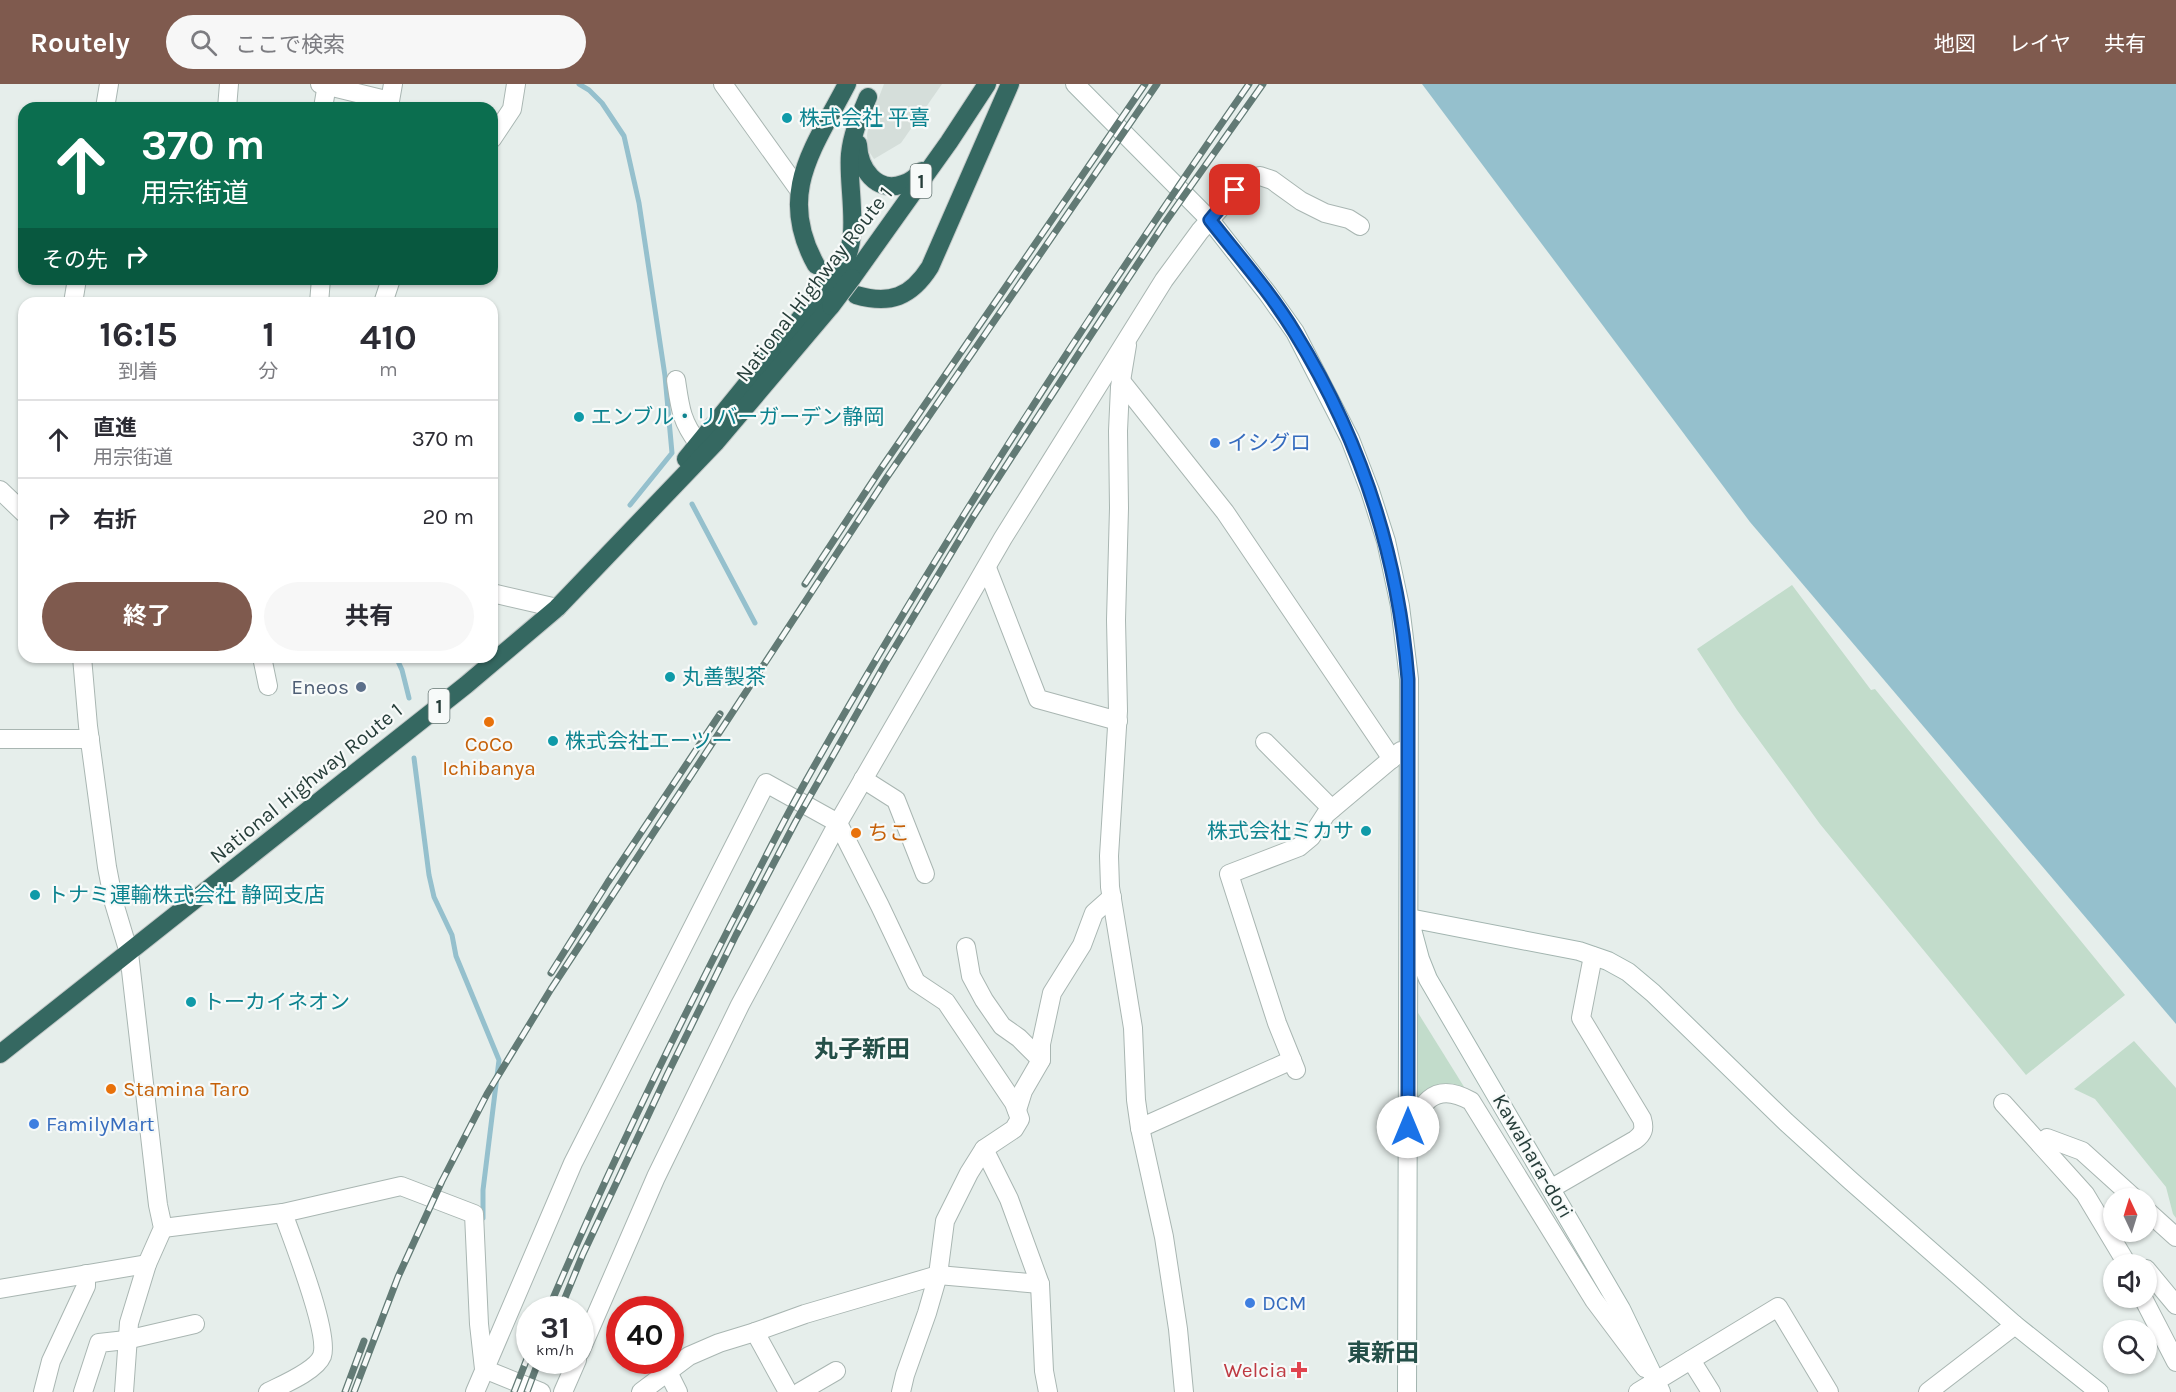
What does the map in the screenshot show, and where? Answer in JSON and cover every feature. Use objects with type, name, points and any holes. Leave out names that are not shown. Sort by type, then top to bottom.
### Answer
[{"type":"highway","points":[[816,265],[802,234],[797,205],[799,190],[812,152],[847,84]]},
{"type":"highway","name":"National Highway Route 1","points":[[498,658],[557,608],[745,410],[825,300],[850,280],[934,163],[987,84]]},
{"type":"highway","points":[[871,90],[852,142],[850,157],[851,240],[847,259],[850,280],[871,300],[890,299],[913,288],[930,267],[1010,84]]},
{"type":"highway","points":[[871,90],[858,138],[858,151],[869,177],[890,187],[903,184],[934,163]]},
{"type":"highway","points":[[643,520],[698,443],[825,300]]},
{"type":"highway","name":"National Highway Route 1","points":[[0,1054],[492,663]]},
{"type":"street","points":[[106,102],[108,84]]},
{"type":"street","points":[[228,102],[229,84]]},
{"type":"street","points":[[324,102],[325,84],[390,101],[393,84]]},
{"type":"street","points":[[498,130],[512,109],[516,84]]},
{"type":"street","points":[[723,84],[799,190]]},
{"type":"street","points":[[1075,84],[1210,220],[1295,332],[1350,439],[1386,541],[1400,606],[1408,679],[1407,1392]]},
{"type":"street","points":[[594,1320],[656,1178],[734,1015],[838,823],[1003,538],[1164,280],[1245,179],[1260,176],[1272,180],[1301,201],[1325,213],[1349,219],[1360,226]]},
{"type":"street","points":[[1129,336],[1121,381],[1118,431],[1119,508],[1116,620],[1118,721],[1109,856],[1112,897],[1133,1028],[1136,1100],[1164,1237],[1178,1329],[1184,1392]]},
{"type":"street","points":[[676,380],[684,425],[698,443]]},
{"type":"street","points":[[1121,381],[1225,512],[1392,759]]},
{"type":"street","points":[[0,490],[18,507]]},
{"type":"street","points":[[987,567],[1038,699],[1118,721]]},
{"type":"street","points":[[498,594],[557,608]]},
{"type":"street","points":[[83,663],[107,867],[114,903],[129,953],[158,1205],[163,1228],[147,1264],[129,1323],[124,1392]]},
{"type":"street","points":[[263,663],[268,686]]},
{"type":"street","points":[[0,739],[90,739]]},
{"type":"street","points":[[1265,742],[1332,809]]},
{"type":"street","points":[[1140,1128],[1294,1065],[1277,1023],[1229,874],[1299,847],[1311,837],[1326,814],[1409,744]]},
{"type":"street","points":[[863,779],[896,800],[925,874]]},
{"type":"street","points":[[475,1392],[573,1162],[766,783],[838,823],[916,982],[946,1002],[1014,1103],[1020,1119],[1014,1129],[984,1149],[945,1221],[938,1275],[901,1392]]},
{"type":"street","points":[[1017,1110],[1023,1091],[1041,1060],[1041,1044],[1052,993],[1082,945],[1094,913],[1112,897]]},
{"type":"street","points":[[1409,918],[1565,948],[1593,956],[1628,972],[1653,993],[1786,1122],[2015,1324],[2099,1392]]},
{"type":"street","name":"Kawahara-dori","points":[[1409,918],[1428,979],[1621,1309],[1658,1387]]},
{"type":"street","points":[[966,947],[971,976],[984,1000],[1002,1026],[1019,1038],[1041,1060]]},
{"type":"street","points":[[1551,1188],[1635,1140],[1644,1130],[1642,1119],[1581,1017],[1593,956]]},
{"type":"street","points":[[1408,1290],[1416,1234],[1415,1132],[1417,1116],[1424,1103],[1431,1097],[1452,1093],[1471,1101],[1478,1110],[1594,1300],[1658,1387]]},
{"type":"street","points":[[2003,1103],[2103,1216]]},
{"type":"street","points":[[2040,1144],[2048,1138],[2082,1151],[2123,1188]]},
{"type":"street","points":[[984,1149],[1009,1199],[1040,1284],[1044,1371],[1048,1392]]},
{"type":"street","points":[[163,1228],[283,1213],[401,1186],[474,1214],[479,1324],[484,1369]]},
{"type":"street","points":[[2085,1194],[2121,1254]]},
{"type":"street","points":[[268,1392],[311,1369],[322,1356],[322,1344],[312,1295],[283,1213]]},
{"type":"street","points":[[2157,1220],[2176,1237]]},
{"type":"street","points":[[2125,1242],[2135,1254]]},
{"type":"street","points":[[0,1289],[147,1264]]},
{"type":"street","points":[[43,1392],[51,1361],[86,1286],[86,1274]]},
{"type":"street","points":[[684,1360],[719,1342],[938,1275],[1040,1284]]},
{"type":"street","points":[[2157,1282],[2176,1305]]},
{"type":"street","points":[[1638,1392],[1658,1387],[1691,1360],[1779,1307],[1829,1392]]},
{"type":"street","points":[[2148,1308],[2176,1362]]},
{"type":"street","points":[[83,1392],[99,1343],[126,1340],[195,1324]]},
{"type":"street","points":[[1937,1389],[2015,1324]]},
{"type":"street","points":[[755,1332],[788,1392]]},
{"type":"street","points":[[1691,1360],[1711,1392]]},
{"type":"street","points":[[484,1369],[541,1392]]},
{"type":"street","points":[[800,1392],[836,1371]]},
{"type":"street","points":[[564,1392],[571,1374]]},
{"type":"street","points":[[641,1392],[665,1374]]},
{"type":"street","points":[[669,1374],[678,1392]]},
{"type":"shaded area","points":[[884,84],[942,84],[901,143],[874,159],[868,150],[867,135],[869,123]]},
{"type":"green space","points":[[1792,585],[1871,690],[1875,689],[2125,995],[2026,1075],[1820,824],[1737,710],[1697,649]]},
{"type":"green space","points":[[1415,1008],[1466,1090],[1416,1104]]},
{"type":"green space","points":[[2134,1041],[2176,1088],[2176,1218],[2166,1187],[2095,1099],[2074,1089]]},
{"type":"water","points":[[1422,84],[2176,84],[2176,1024],[1750,522]]},
{"type":"waterway","points":[[579,84],[602,103],[624,136],[639,203],[665,376],[672,453],[630,505]]},
{"type":"waterway","points":[[692,504],[755,623]]},
{"type":"waterway","points":[[399,663],[409,698]]},
{"type":"waterway","points":[[414,758],[429,875],[434,897],[452,935],[456,956],[499,1060],[483,1190],[483,1218]]},
{"type":"railway","points":[[805,584],[880,470],[1145,84]]},
{"type":"railway","points":[[354,1392],[398,1277],[442,1181],[487,1094],[551,989],[887,477],[1157,84]]},
{"type":"railway","points":[[554,1296],[659,1067],[803,786],[908,606],[1017,430],[1131,256],[1249,84]]},
{"type":"railway","points":[[566,1296],[583,1254],[667,1075],[736,935],[796,821],[885,664],[973,517],[1081,350],[1164,224],[1263,84]]},
{"type":"railway","points":[[551,973],[608,882],[720,714]]},
{"type":"railway","points":[[345,1392],[364,1341]]},
{"type":"railway","points":[[514,1392],[521,1374]]},
{"type":"railway","points":[[527,1392],[534,1374]]},
{"type":"place","name":"株式会社 平喜","points":[[787,118]]},
{"type":"place","name":"エンブル・リバーガーデン静岡","points":[[579,417]]},
{"type":"place","name":"イシグロ","points":[[1215,443]]},
{"type":"place","name":"丸善製茶","points":[[670,677]]},
{"type":"place","name":"Eneos","points":[[361,687]]},
{"type":"place","name":"CoCo Ichibanya","points":[[489,722]]},
{"type":"place","name":"株式会社エーツー","points":[[553,741]]},
{"type":"place","name":"株式会社ミカサ","points":[[1366,831]]},
{"type":"place","name":"ちこ","points":[[856,833]]},
{"type":"place","name":"トナミ運輸株式会社 静岡支店","points":[[35,895]]},
{"type":"place","name":"トーカイネオン","points":[[191,1002]]},
{"type":"place","name":"Stamina Taro","points":[[111,1089]]},
{"type":"place","name":"FamilyMart","points":[[34,1124]]},
{"type":"place","name":"DCM","points":[[1250,1303]]},
{"type":"place","name":"Welcia","points":[[1299,1370]]},
{"type":"district","name":"丸子新田","points":[[862,1049]]},
{"type":"district","name":"東新田","points":[[1383,1353]]},
{"type":"route","points":[[1235,190],[1210,220],[1295,332],[1350,439],[1386,541],[1400,606],[1408,679],[1410,798],[1408,1127]]}]
